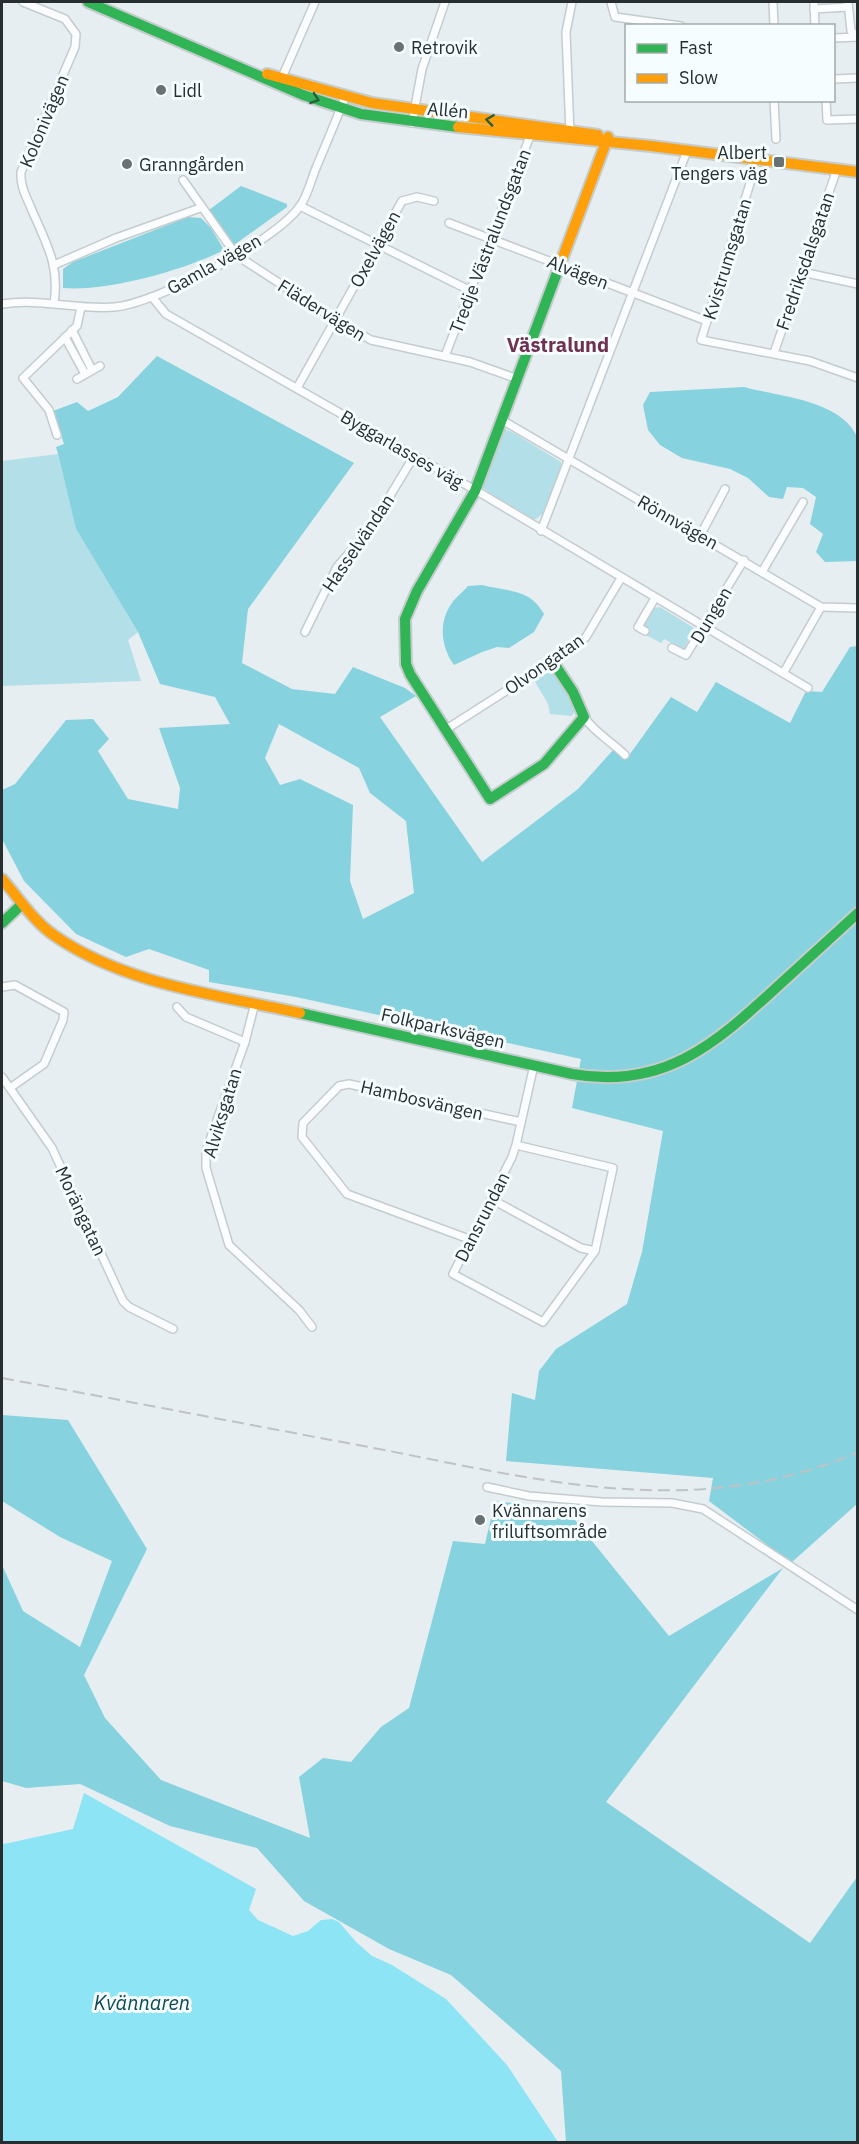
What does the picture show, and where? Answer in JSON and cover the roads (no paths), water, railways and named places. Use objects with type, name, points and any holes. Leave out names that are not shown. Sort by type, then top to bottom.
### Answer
[{"type":"main road","name":"Allén","points":[[90,2],[341,108],[412,123],[533,130]]},
{"type":"main road","name":"Allén","points":[[280,81],[345,97],[533,130],[858,172]]},
{"type":"main road","points":[[553,662],[573,692],[584,717],[544,764],[490,799],[406,664],[405,619],[417,591],[475,491],[607,140]]},
{"type":"main road","name":"Folkparksvägen","points":[[2,879],[22,904],[55,936],[108,966],[255,1003],[585,1076],[609,1078],[658,1071],[695,1056],[729,1032],[858,913]]},
{"type":"main road","points":[[2,923],[22,904]]},
{"type":"street","name":"Kolonivägen","points":[[22,2],[65,19],[76,34],[75,46],[21,172],[22,187],[54,265],[57,280],[54,303]]},
{"type":"street","points":[[280,81],[315,2]]},
{"type":"street","points":[[412,123],[422,69],[445,2]]},
{"type":"street","points":[[570,135],[566,32],[572,2]]},
{"type":"street","points":[[611,2],[615,17],[666,24]]},
{"type":"street","points":[[773,2],[774,24]]},
{"type":"street","points":[[815,24],[814,5],[848,4],[851,31],[858,37]]},
{"type":"street","points":[[835,38],[858,37]]},
{"type":"street","points":[[835,79],[858,78]]},
{"type":"street","name":"Gamla vägen","points":[[2,304],[26,302],[81,307],[117,306],[152,297],[236,255],[278,226],[300,206],[345,97]]},
{"type":"street","points":[[774,102],[776,140]]},
{"type":"street","points":[[826,102],[827,120],[858,119]]},
{"type":"street","name":"Tredje Västralundsgatan","points":[[445,356],[533,130]]},
{"type":"street","points":[[541,531],[687,151]]},
{"type":"street","name":"Fredriksdalsgatan","points":[[774,353],[837,170]]},
{"type":"street","name":"Kvistrumsgatan","points":[[752,177],[701,340],[774,353]]},
{"type":"street","points":[[183,180],[236,255]]},
{"type":"street","name":"Oxelvägen","points":[[297,388],[402,201],[417,197],[434,201]]},
{"type":"street","points":[[300,206],[379,243],[471,291]]},
{"type":"street","points":[[54,265],[116,238],[200,207]]},
{"type":"street","name":"Alvägen","points":[[449,223],[707,321]]},
{"type":"street","name":"Flädervägen","points":[[236,255],[371,340],[445,356],[518,379]]},
{"type":"street","points":[[802,272],[858,284]]},
{"type":"street","name":"Byggarlasses väg","points":[[152,297],[166,314],[475,491],[808,688]]},
{"type":"street","points":[[57,435],[49,410],[23,378],[77,326],[81,307]]},
{"type":"street","points":[[72,330],[92,370]]},
{"type":"street","points":[[65,338],[85,374]]},
{"type":"street","points":[[774,353],[810,361],[858,378]]},
{"type":"street","points":[[77,379],[100,366]]},
{"type":"street","name":"Rönnvägen","points":[[502,420],[821,607],[858,608]]},
{"type":"street","name":"Hasselvändan","points":[[305,632],[337,567],[370,530],[414,456]]},
{"type":"street","points":[[700,536],[725,489]]},
{"type":"street","points":[[762,572],[803,502]]},
{"type":"street","name":"Dungen","points":[[672,648],[686,655],[744,560]]},
{"type":"street","name":"Olvongatan","points":[[445,730],[553,662],[586,637],[621,578]]},
{"type":"street","points":[[645,631],[638,627],[655,598]]},
{"type":"street","points":[[784,672],[821,607]]},
{"type":"street","points":[[584,717],[603,738],[612,742],[625,755]]},
{"type":"street","points":[[2,987],[15,985],[64,1012],[63,1020],[44,1064],[10,1088]]},
{"type":"street","name":"Alviksgatan","points":[[255,1003],[245,1042],[206,1151],[206,1168],[230,1245],[299,1310],[312,1327]]},
{"type":"street","points":[[177,1007],[186,1017],[245,1042]]},
{"type":"street","name":"Dansrundan","points":[[516,1145],[614,1168],[595,1251],[543,1322],[453,1274],[516,1145],[534,1065]]},
{"type":"street","name":"Morängatan","points":[[2,1077],[52,1148],[123,1301],[137,1311],[173,1329]]},
{"type":"street","name":"Hambosvängen","points":[[469,1239],[347,1194],[302,1137],[303,1124],[339,1086],[349,1083],[521,1122]]},
{"type":"street","points":[[491,1199],[581,1248],[595,1251]]},
{"type":"street","points":[[487,1487],[529,1496],[680,1504],[703,1509],[858,1610]]},
{"type":"water","name":"Kvännaren","points":[[84,1793],[256,1889],[249,1910],[258,1920],[293,1936],[308,1931],[321,1920],[332,1919],[339,1922],[372,1956],[392,1965],[446,1999],[507,2065],[558,2142],[2,2142],[2,1841],[4,1844],[73,1829]]},
{"type":"railway","points":[[2,1378],[485,1470],[547,1481],[609,1488],[671,1490],[733,1486],[795,1474],[858,1452]]},
{"type":"place","name":"Retrovik","points":[[399,47]]},
{"type":"place","name":"Lidl","points":[[161,90]]},
{"type":"place","name":"Albert Tengers väg","points":[[779,162]]},
{"type":"place","name":"Granngården","points":[[127,164]]},
{"type":"place","name":"Kvännarens friluftsområde","points":[[480,1520]]},
{"type":"district","name":"Västralund","points":[[558,344]]}]
